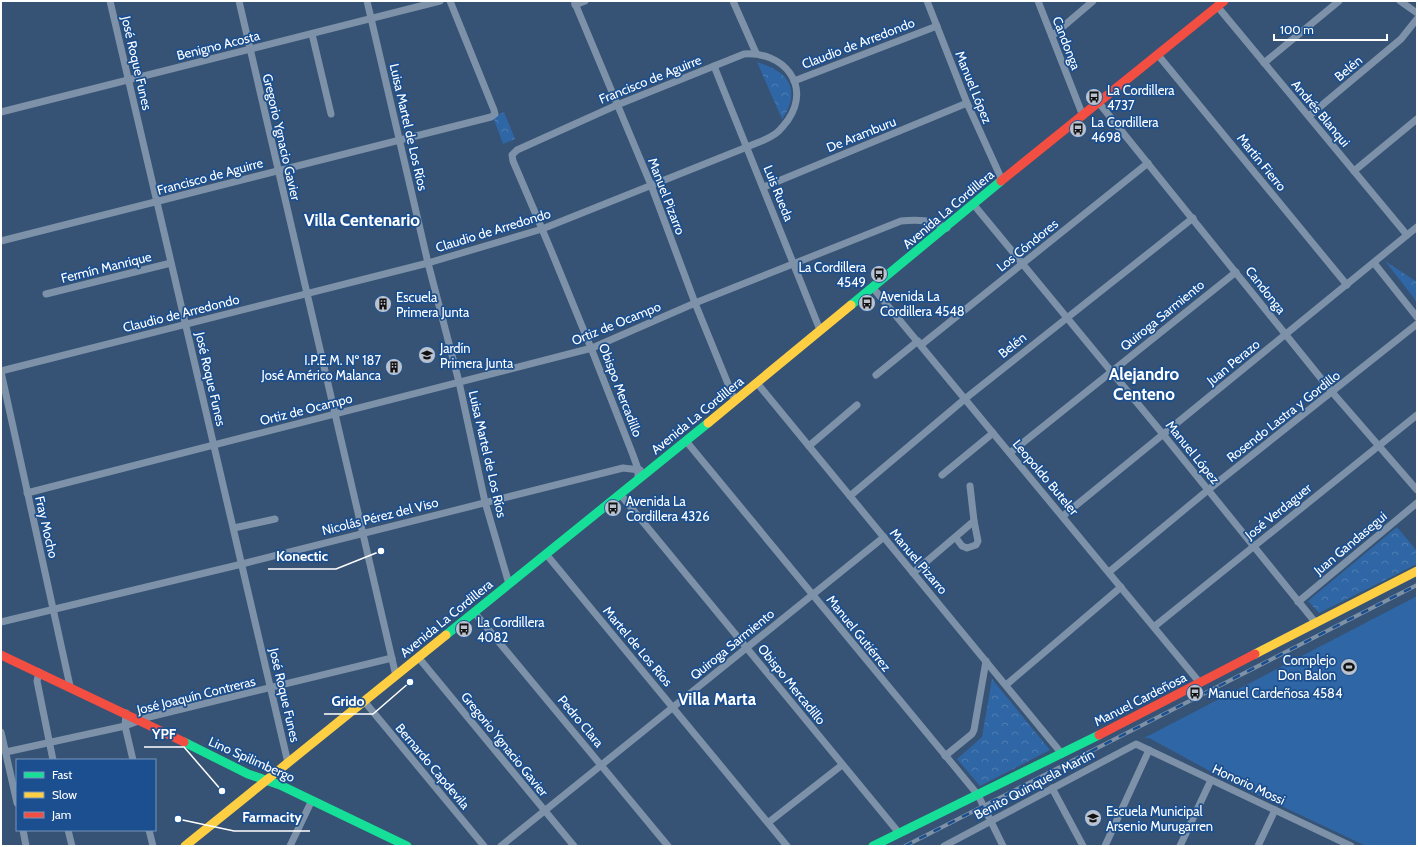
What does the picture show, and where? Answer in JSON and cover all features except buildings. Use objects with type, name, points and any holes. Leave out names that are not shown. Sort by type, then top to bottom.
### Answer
[{"type":"main road","name":"Avenida La Cordillera","points":[[185,846],[648,472],[974,205],[1002,180],[1221,4]]},
{"type":"main road","name":"Manuel Cardeñosa","points":[[872,846],[1062,754],[1315,622],[1417,571]]},
{"type":"main road","name":"Lino Spilimbergo","points":[[1,655],[70,686],[248,774],[312,800],[407,846]]},
{"type":"street","name":"José Roque Funes","points":[[110,1],[288,763]]},
{"type":"street","name":"Gregorio Ygnacio Gavier","points":[[239,1],[396,676]]},
{"type":"street","name":"Luisa Martel de Los Ríos","points":[[367,1],[428,263],[459,382],[485,502],[509,584]]},
{"type":"street","name":"Benigno Acosta","points":[[1,112],[440,1]]},
{"type":"street","name":"Francisco de Aguirre","points":[[1,241],[492,117],[495,114],[450,1]]},
{"type":"street","points":[[574,3],[585,1]]},
{"type":"street","points":[[733,1],[756,53]]},
{"type":"street","name":"Manuel López","points":[[927,1],[967,103],[1002,180]]},
{"type":"street","name":"Candonga","points":[[1038,1],[1083,116]]},
{"type":"street","points":[[1052,36],[1093,1]]},
{"type":"street","points":[[1264,63],[1339,1]]},
{"type":"street","points":[[1400,1],[1417,13]]},
{"type":"street","name":"Manuel Pizarro","points":[[574,3],[651,185],[695,303],[735,401]]},
{"type":"street","name":"Andrés Blanqui","points":[[1221,4],[1264,63],[1407,235]]},
{"type":"street","name":"Belén","points":[[1309,116],[1401,39],[1417,19]]},
{"type":"street","name":"Claudio de Arredondo","points":[[1,371],[428,263],[542,228],[775,135],[784,126],[793,110],[796,97],[794,81],[937,26]]},
{"type":"street","points":[[312,34],[331,114]]},
{"type":"street","name":"Francisco de Aguirre","points":[[512,155],[517,150],[617,105],[744,54],[756,53],[776,59],[790,73],[794,81]]},
{"type":"street","name":"Martín Fierro","points":[[1158,55],[1347,285]]},
{"type":"street","name":"Luis Rueda","points":[[714,66],[764,187],[820,330]]},
{"type":"street","name":"De Aramburu","points":[[764,187],[967,103]]},
{"type":"street","name":"Candonga","points":[[1099,103],[1193,218],[1285,335],[1417,490]]},
{"type":"street","points":[[1354,171],[1417,119]]},
{"type":"street","name":"Obispo Mercadillo","points":[[512,155],[592,348],[638,470],[638,480]]},
{"type":"street","name":"Los Cóndores","points":[[876,375],[1022,265],[1148,163]]},
{"type":"street","name":"Manuel López","points":[[974,205],[1315,622]]},
{"type":"street","name":"Belén","points":[[850,496],[966,398],[1193,218]]},
{"type":"street","name":"Ortiz de Ocampo","points":[[27,493],[592,348],[695,303],[901,221],[924,220],[946,228]]},
{"type":"street","name":"Juan Perazo","points":[[1063,516],[1374,263],[1417,226]]},
{"type":"street","name":"Fermín Manrique","points":[[46,294],[172,263]]},
{"type":"street","points":[[1374,263],[1417,317]]},
{"type":"street","name":"Quiroga Sarmiento","points":[[1010,453],[1236,272]]},
{"type":"street","name":"Leopoldo Buteler","points":[[873,288],[1155,626],[1200,683]]},
{"type":"street","name":"Rosendo Lastra y Gordillo","points":[[1110,572],[1208,490],[1417,324]]},
{"type":"street","name":"Fray Mocho","points":[[1,371],[70,686]]},
{"type":"street","name":"Manuel Pizarro","points":[[757,383],[1062,754]]},
{"type":"street","points":[[809,446],[857,405]]},
{"type":"street","name":"José Verdaguer","points":[[1155,626],[1417,415]]},
{"type":"street","points":[[942,475],[993,433]]},
{"type":"street","name":"Manuel Gutiérrez","points":[[686,441],[978,795],[1003,846]]},
{"type":"street","name":"Nicolás Pérez del Viso","points":[[1,622],[242,564],[624,468],[648,472]]},
{"type":"street","points":[[956,538],[962,546],[967,548],[976,545],[978,541],[970,486]]},
{"type":"street","name":"Obispo Mercadillo","points":[[620,494],[899,833]]},
{"type":"street","name":"Juan Gandasegui","points":[[1298,602],[1417,503]]},
{"type":"street","points":[[234,528],[275,519]]},
{"type":"street","points":[[913,573],[956,538],[974,521]]},
{"type":"street","name":"Quiroga Sarmiento","points":[[501,846],[884,537]]},
{"type":"street","name":"Martel de Los Ríos","points":[[546,554],[787,846]]},
{"type":"street","points":[[1006,685],[1121,586]]},
{"type":"street","name":"Pedro Clara","points":[[474,612],[668,846]]},
{"type":"street","name":"Gregorio Ygnacio Gavier","points":[[418,657],[574,846]]},
{"type":"street","name":"José Joaquín Contreras","points":[[6,752],[125,726],[140,720],[392,658]]},
{"type":"street","points":[[945,756],[972,734],[974,730],[986,661]]},
{"type":"street","points":[[39,672],[37,681],[48,742],[53,759]]},
{"type":"street","name":"Bernardo Capdevila","points":[[364,702],[484,846]]},
{"type":"street","points":[[126,713],[125,726],[133,759]]},
{"type":"street","points":[[1,732],[16,798]]},
{"type":"street","name":"Honorio Mossi","points":[[1136,744],[1275,810],[1338,843],[1351,846]]},
{"type":"street","name":"Benito Quinquela Martín","points":[[944,846],[1136,744]]},
{"type":"street","points":[[1105,846],[1149,750]]},
{"type":"street","points":[[768,822],[842,765]]},
{"type":"street","points":[[1180,846],[1211,780]]},
{"type":"street","points":[[1052,788],[1083,846]]},
{"type":"street","points":[[290,846],[312,800]]},
{"type":"street","points":[[1258,846],[1275,810]]},
{"type":"street","points":[[23,831],[26,846]]},
{"type":"street","points":[[68,831],[72,846]]},
{"type":"street","points":[[149,831],[153,846]]},
{"type":"green space","points":[[757,62],[771,67],[782,74],[790,85],[791,99],[788,110],[782,119]]},
{"type":"green space","points":[[504,112],[515,139],[503,144],[493,117]]},
{"type":"green space","points":[[1385,261],[1417,282],[1417,302]]},
{"type":"green space","points":[[1397,527],[1417,551],[1417,564],[1319,613],[1308,601]]},
{"type":"green space","name":"Complejo Don Balon","points":[[1417,596],[1417,846],[1366,846],[1230,782],[1149,738],[1144,738]]},
{"type":"green space","points":[[992,679],[1050,750],[980,786],[957,759],[982,737]]},
{"type":"railway","points":[[905,846],[1417,585]]},
{"type":"traffic: fast","points":[[851,305],[1001,181]]},
{"type":"traffic: fast","points":[[446,635],[708,423]]},
{"type":"traffic: fast","points":[[873,846],[1099,735]]},
{"type":"traffic: fast","points":[[184,742],[248,774],[280,785],[407,846]]},
{"type":"traffic: slow","points":[[708,423],[851,305]]},
{"type":"traffic: slow","points":[[1255,654],[1417,571]]},
{"type":"traffic: slow","points":[[185,846],[446,635]]},
{"type":"traffic: jam","points":[[1001,181],[1224,1]]},
{"type":"traffic: jam","points":[[1099,735],[1255,654]]},
{"type":"traffic: jam","points":[[1,655],[184,742]]},
{"type":"place","name":"La Cordillera 4737","points":[[1094,97]]},
{"type":"place","name":"La Cordillera 4698","points":[[1078,129]]},
{"type":"place","name":"La Cordillera 4549","points":[[879,274]]},
{"type":"place","name":"Avenida La Cordillera 4548","points":[[867,303]]},
{"type":"place","name":"Escuela Primera Junta","points":[[383,304]]},
{"type":"place","name":"Jardín Primera Junta","points":[[427,355]]},
{"type":"place","name":"I.P.E.M. Nº 187 José Américo Malanca","points":[[394,367]]},
{"type":"place","name":"Avenida La Cordillera 4326","points":[[613,508]]},
{"type":"place","name":"Konectic","points":[[381,551]]},
{"type":"place","name":"La Cordillera 4082","points":[[464,629]]},
{"type":"place","name":"Complejo Don Balon","points":[[1349,667]]},
{"type":"place","name":"Grido","points":[[410,682]]},
{"type":"place","name":"Manuel Cardeñosa 4584","points":[[1195,693]]},
{"type":"place","name":"YPF","points":[[222,791]]},
{"type":"place","name":"Escuela Municipal Arsenio Murugarren","points":[[1093,818]]},
{"type":"place","name":"Farmacity","points":[[178,819]]},
{"type":"district","name":"Villa Centenario","points":[[362,220]]},
{"type":"district","name":"Alejandro Centeno","points":[[1144,384]]},
{"type":"district","name":"Villa Marta","points":[[717,699]]}]
